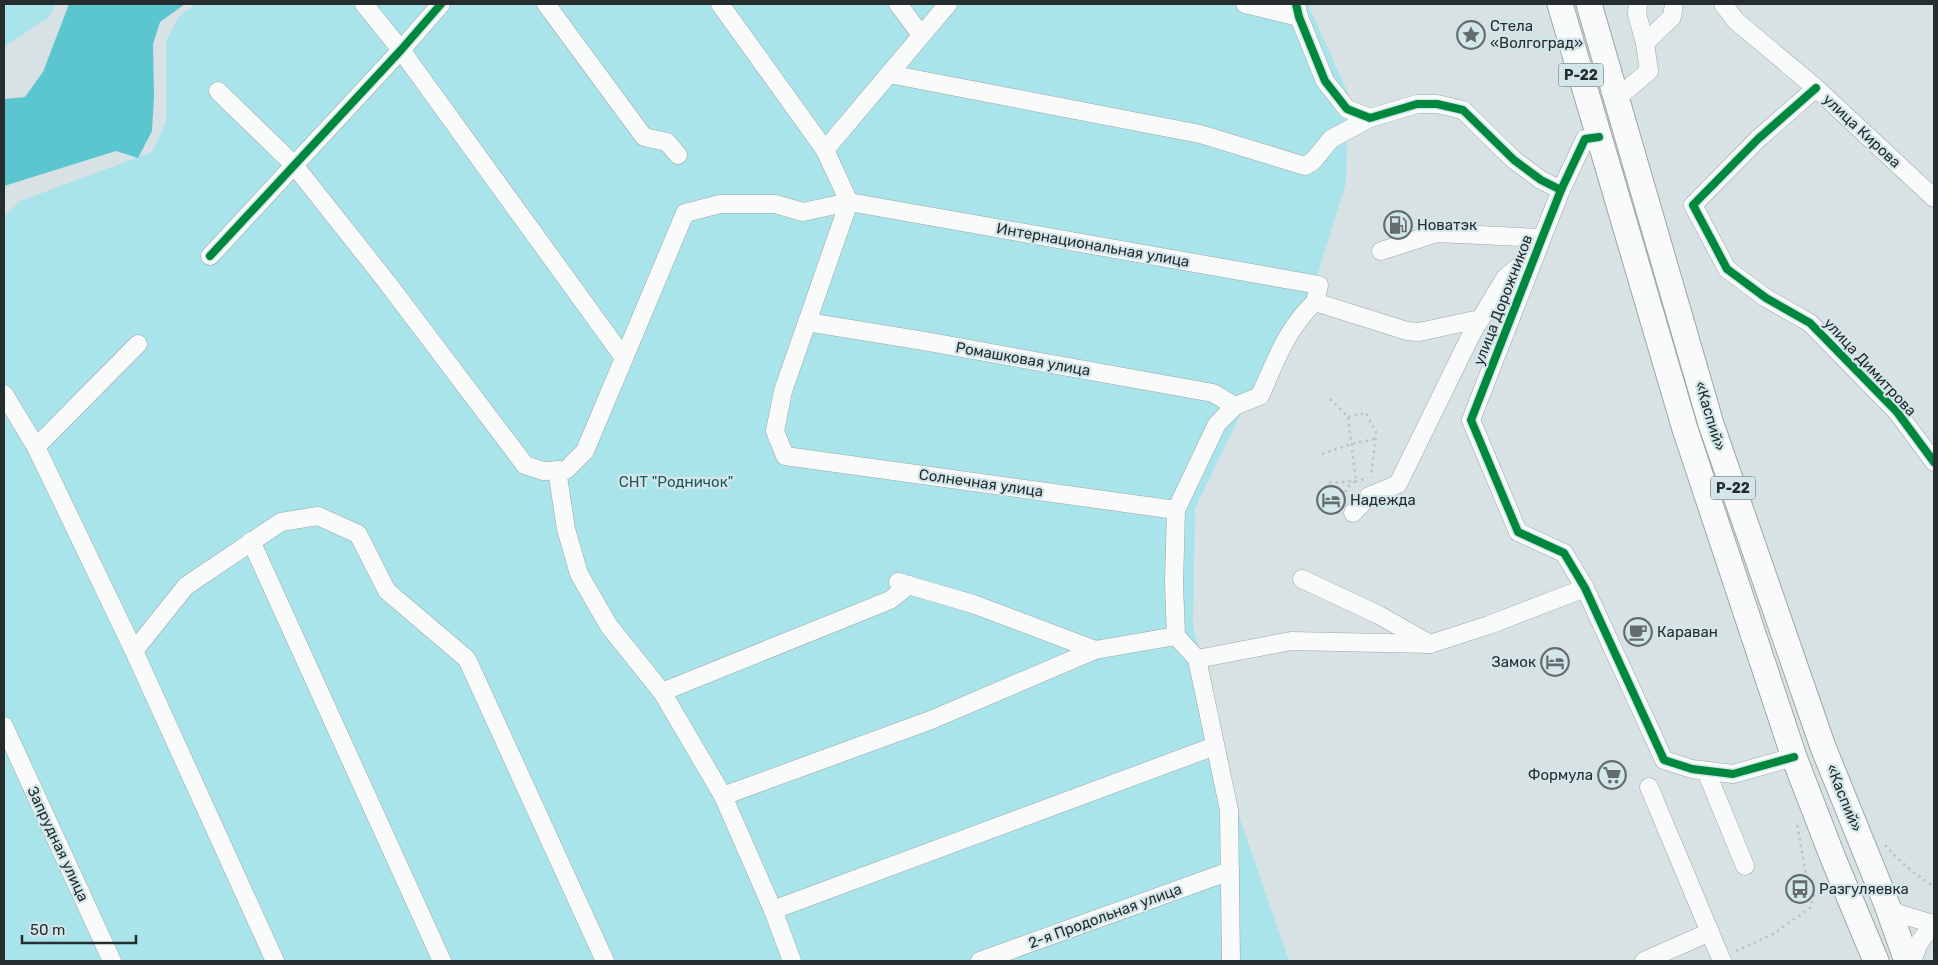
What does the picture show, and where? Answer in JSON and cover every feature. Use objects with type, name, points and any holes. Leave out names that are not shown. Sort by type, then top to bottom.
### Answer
[{"type":"highway","name":"«Каспий»","points":[[1560,4],[1591,111],[1592,138],[1685,429],[1794,757],[1832,858],[1876,961]]},
{"type":"highway","name":"«Каспий»","points":[[1589,4],[1711,424],[1823,747],[1908,961]]},
{"type":"street","points":[[364,4],[401,50],[624,358]]},
{"type":"street","points":[[210,256],[401,50],[441,4]]},
{"type":"street","points":[[546,4],[644,137],[667,142],[678,155]]},
{"type":"street","points":[[720,4],[825,150],[849,202],[807,322]]},
{"type":"street","points":[[898,4],[921,36]]},
{"type":"street","points":[[825,150],[948,4]]},
{"type":"street","points":[[1244,4],[1298,10],[1326,82],[1347,109],[1370,118]]},
{"type":"street","points":[[1617,98],[1649,71],[1646,43],[1637,14],[1638,4]]},
{"type":"street","points":[[1646,43],[1672,17],[1674,4]]},
{"type":"street","name":"улица Кирова","points":[[1723,4],[1736,21],[1816,88],[1934,198]]},
{"type":"street","points":[[889,74],[1200,134],[1305,166],[1313,161],[1331,139],[1370,118],[1418,104],[1438,104],[1463,110],[1514,160],[1541,180],[1561,190]]},
{"type":"street","name":"улица Димитрова","points":[[1816,88],[1758,139],[1693,205],[1727,269],[1766,298],[1810,323],[1897,412],[1934,462]]},
{"type":"street","points":[[218,91],[294,165],[386,281],[525,465],[543,471],[566,470],[585,451],[685,213],[720,204],[775,204],[803,212],[849,202]]},
{"type":"street","name":"улица Дорожников","points":[[1585,588],[1564,552],[1518,532],[1470,420],[1561,190],[1592,138]]},
{"type":"street","name":"Интернациональная улица","points":[[849,202],[1319,285],[1315,302]]},
{"type":"street","points":[[1381,252],[1437,233],[1539,245]]},
{"type":"street","points":[[1353,513],[1370,496],[1398,484],[1480,319],[1505,278],[1539,245]]},
{"type":"street","points":[[1231,961],[1229,810],[1197,660],[1176,636],[1174,583],[1176,510],[1217,424],[1236,406],[1260,396],[1285,340],[1301,315],[1315,302],[1407,332],[1419,332],[1480,319]]},
{"type":"street","name":"Ромашковая улица","points":[[807,322],[1213,393],[1236,406]]},
{"type":"street","name":"Солнечная улица","points":[[807,322],[783,391],[775,431],[785,456],[1176,510]]},
{"type":"street","points":[[36,447],[138,344]]},
{"type":"street","points":[[4,394],[36,447],[134,651],[275,961]]},
{"type":"street","points":[[557,470],[566,529],[579,574],[609,626],[662,692],[723,796],[773,910],[792,961]]},
{"type":"street","points":[[134,651],[186,586],[281,522],[318,516],[358,534],[387,591],[467,659],[605,961]]},
{"type":"street","points":[[252,541],[442,961]]},
{"type":"street","points":[[1302,579],[1379,615],[1430,644]]},
{"type":"street","points":[[662,692],[890,600],[904,584],[973,604],[1095,650]]},
{"type":"street","points":[[1197,660],[1290,641],[1430,644],[1489,625],[1585,588],[1664,760],[1692,770],[1733,774],[1794,757]]},
{"type":"street","points":[[723,796],[931,720],[1095,650],[1176,636]]},
{"type":"street","name":"Запрудная улица","points":[[4,726],[112,961]]},
{"type":"street","points":[[773,910],[1215,746]]},
{"type":"street","points":[[1706,771],[1745,866]]},
{"type":"street","points":[[1648,787],[1722,960]]},
{"type":"street","name":"2-я Продольная улица","points":[[980,961],[1230,871]]},
{"type":"street","points":[[1887,905],[1897,913],[1934,923],[1919,943],[1912,961]]},
{"type":"street","points":[[1644,961],[1710,932]]},
{"type":"path","points":[[1330,399],[1348,417],[1356,481]]},
{"type":"path","points":[[1348,417],[1366,412],[1376,432],[1370,496]]},
{"type":"path","points":[[1322,454],[1351,444],[1375,439]]},
{"type":"path","points":[[1329,483],[1356,481],[1372,476]]},
{"type":"path","points":[[1345,497],[1346,488],[1356,481]]},
{"type":"path","points":[[1722,960],[1773,934],[1810,908],[1814,896],[1805,870],[1796,821]]},
{"type":"path","points":[[1883,842],[1902,863],[1934,886]]},
{"type":"green space","points":[[4,4],[56,4],[49,17],[4,47]]},
{"type":"green space","name":"СНТ \"Родничок\"","points":[[196,4],[1308,4],[1348,93],[1346,183],[1306,311],[1248,399],[1195,508],[1193,625],[1241,822],[1289,961],[4,961],[4,217],[20,201],[152,152],[166,122],[166,41],[179,16]]},
{"type":"shaded area","points":[[69,4],[185,4],[160,22],[153,44],[154,97],[152,131],[138,158],[116,151],[4,186],[4,99],[25,97],[43,72]]},
{"type":"cycle path","points":[[210,256],[401,50],[441,4]]},
{"type":"cycle path","points":[[1296,4],[1299,17],[1325,81],[1347,109],[1370,118],[1417,104],[1437,104],[1463,110],[1514,160],[1541,180],[1561,190]]},
{"type":"cycle path","points":[[1816,88],[1758,139],[1693,205],[1727,269],[1766,298],[1810,323],[1897,412],[1934,462]]},
{"type":"cycle path","points":[[1599,137],[1585,139],[1561,190],[1471,420],[1518,532],[1564,553],[1585,588],[1664,760],[1692,769],[1733,774],[1794,757]]},
{"type":"place","name":"Стела «Волгоград»","points":[[1471,35]]},
{"type":"place","name":"Новатэк","points":[[1398,225]]},
{"type":"place","name":"Надежда","points":[[1331,500]]},
{"type":"place","name":"Караван","points":[[1638,632]]},
{"type":"place","name":"Замок","points":[[1555,662]]},
{"type":"place","name":"Формула","points":[[1612,775]]},
{"type":"place","name":"Разгуляевка","points":[[1800,889]]}]
